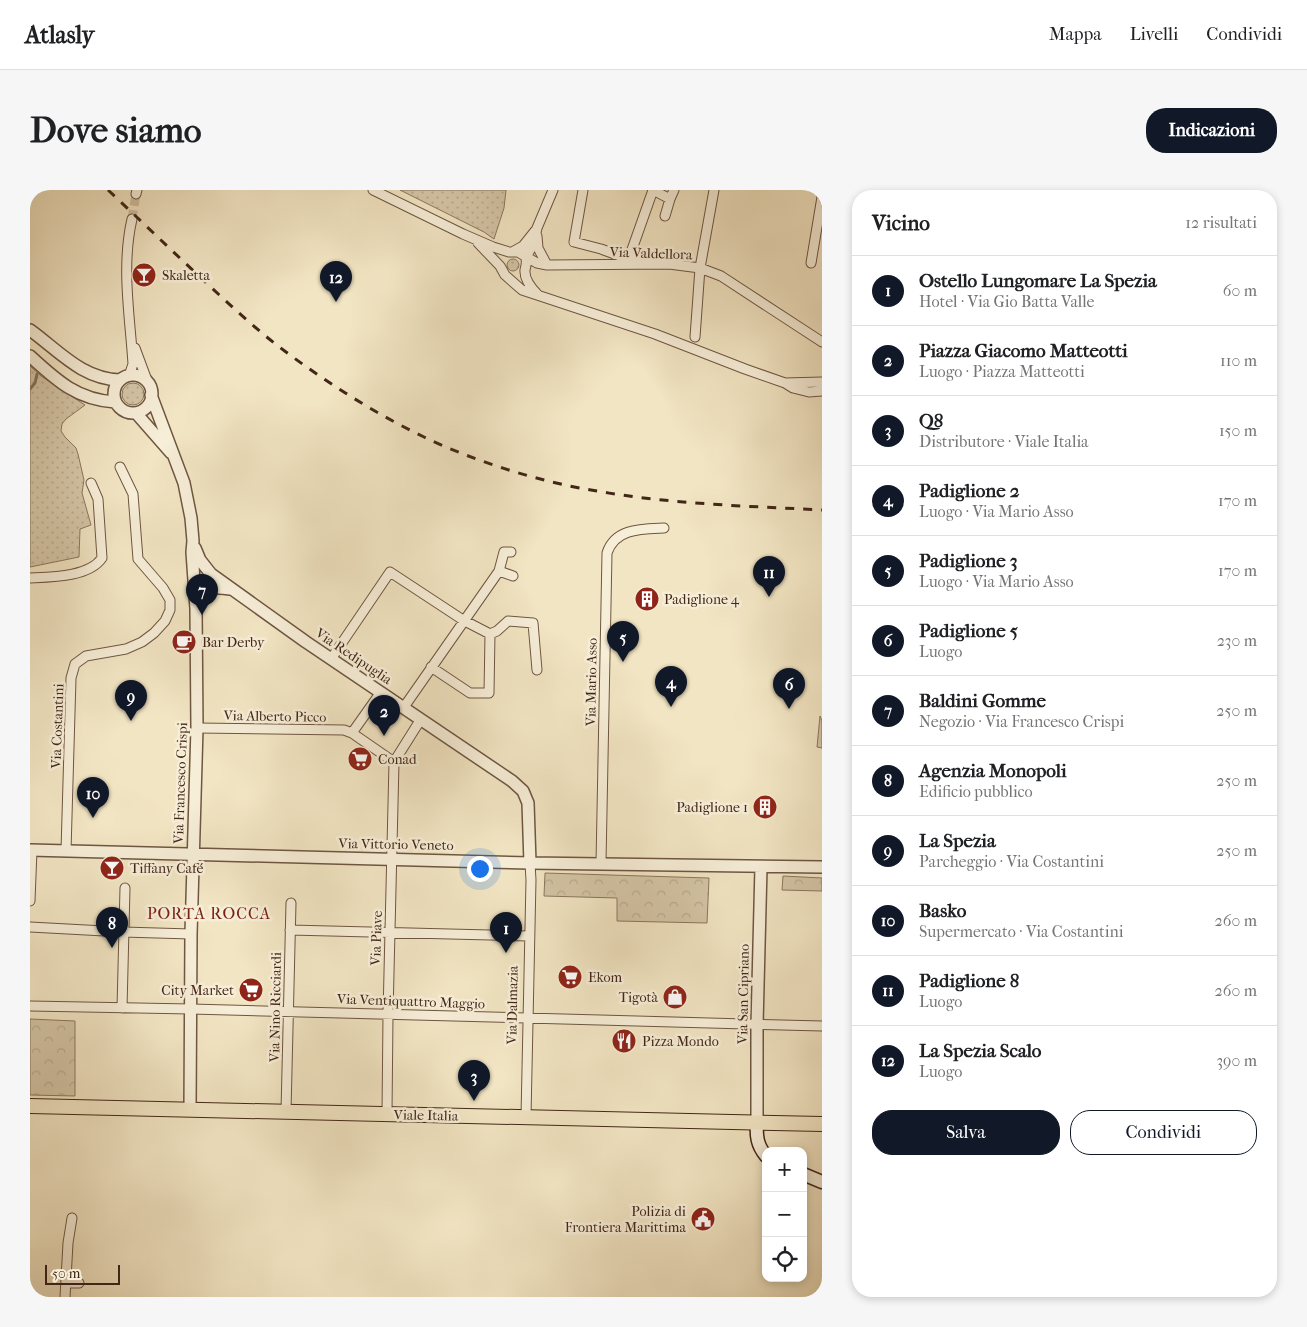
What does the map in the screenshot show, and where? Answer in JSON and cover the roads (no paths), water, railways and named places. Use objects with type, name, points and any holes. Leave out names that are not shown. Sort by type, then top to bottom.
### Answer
[{"type":"main road","name":"Viale Italia","points":[[30,1106],[822,1124]]},
{"type":"main road","points":[[757,1122],[756,1138],[762,1151]]},
{"type":"main road","points":[[807,1176],[822,1182]]},
{"type":"street","name":"Via Valdellora","points":[[374,190],[474,239],[518,252],[537,263],[548,265],[669,264],[700,268],[721,276],[822,342]]},
{"type":"street","points":[[541,298],[530,287],[525,271],[526,258],[534,242],[537,228],[553,190]]},
{"type":"street","points":[[583,190],[574,242],[629,258],[642,264]]},
{"type":"street","points":[[629,258],[653,190],[670,199]]},
{"type":"street","points":[[665,216],[674,190]]},
{"type":"street","points":[[695,337],[700,268],[714,190]]},
{"type":"street","points":[[811,263],[822,197]]},
{"type":"street","points":[[132,220],[127,283],[133,364],[114,390],[115,402],[122,410],[136,413],[147,406],[151,395],[132,339]]},
{"type":"street","points":[[500,266],[502,258],[511,251],[523,246],[537,228]]},
{"type":"street","points":[[537,228],[538,248],[548,265]]},
{"type":"street","name":"Via Valdellora","points":[[474,239],[500,266],[504,275],[509,277],[522,290],[541,298],[624,323],[785,383],[793,388],[818,392],[822,387]]},
{"type":"street","points":[[509,277],[518,277],[525,271]]},
{"type":"street","points":[[30,330],[75,366],[93,375],[109,380],[140,377],[148,383]]},
{"type":"street","points":[[30,356],[48,373],[74,392],[102,402],[115,402]]},
{"type":"street","name":"Via Valdellora","points":[[785,383],[822,382]]},
{"type":"street","name":"Via Francesco Crispi","points":[[151,395],[184,483],[191,518],[193,541],[196,609],[197,728],[191,934],[190,1110]]},
{"type":"street","name":"Via Francesco Crispi","points":[[136,413],[175,458]]},
{"type":"street","name":"Via Costantini","points":[[66,851],[71,678],[75,664],[86,656],[126,650],[142,642],[165,621],[170,610],[170,600],[163,588],[138,559],[133,494],[120,467]]},
{"type":"street","points":[[30,578],[89,570],[98,564],[102,558],[98,499],[91,483]]},
{"type":"street","name":"Via Mario Asso","points":[[601,863],[607,553],[609,546],[623,533],[664,528]]},
{"type":"street","name":"Via Redipuglia","points":[[193,541],[205,569],[331,659],[512,781],[523,791],[528,803]]},
{"type":"street","points":[[404,707],[498,571],[504,552],[512,552]]},
{"type":"street","points":[[498,571],[513,576]]},
{"type":"street","points":[[331,659],[390,572],[463,620],[490,634]]},
{"type":"street","points":[[196,609],[203,594],[209,589],[218,587],[232,590]]},
{"type":"street","points":[[490,634],[497,631],[508,621],[533,622],[537,670]]},
{"type":"street","points":[[431,667],[470,693],[489,693],[490,634]]},
{"type":"street","points":[[381,692],[352,733],[394,762],[421,719]]},
{"type":"street","name":"Via Alberto Picco","points":[[197,728],[344,730],[352,733]]},
{"type":"street","name":"Via Piave","points":[[387,1114],[394,762]]},
{"type":"street","name":"Via Dalmazia","points":[[526,1117],[531,880],[528,803]]},
{"type":"street","points":[[30,901],[31,850]]},
{"type":"street","name":"Via Vittorio Veneto","points":[[31,850],[530,863],[822,867]]},
{"type":"street","name":"Via San Cipriano","points":[[757,1122],[757,1025],[761,866]]},
{"type":"street","points":[[122,1008],[125,888]]},
{"type":"street","name":"Via Nino Ricciardi","points":[[286,1112],[291,903]]},
{"type":"street","points":[[30,927],[191,934]]},
{"type":"street","points":[[290,930],[529,936]]},
{"type":"street","name":"Via Ventiquattro Maggio","points":[[30,1006],[289,1011],[822,1026]]},
{"type":"street","points":[[66,1297],[68,1243],[72,1218]]},
{"type":"street","points":[[66,1283],[79,1283]]},
{"type":"waterway","points":[[30,389],[35,383],[37,374]]},
{"type":"tunnel","points":[[132,219],[136,194]]},
{"type":"railway","points":[[108,190],[231,306],[286,352],[319,376],[371,408],[443,446],[528,476],[620,495],[735,506],[822,510]]},
{"type":"place","name":"Skaletta","points":[[144,275]]},
{"type":"place","name":"La Spezia Scalo","points":[[336,302]]},
{"type":"place","name":"Padiglione 8","points":[[769,597]]},
{"type":"place","name":"Padiglione 4","points":[[647,599]]},
{"type":"place","name":"Baldini Gomme","points":[[202,615]]},
{"type":"place","name":"Bar Derby","points":[[184,642]]},
{"type":"place","name":"Padiglione 3","points":[[623,662]]},
{"type":"place","name":"Padiglione 2","points":[[671,707]]},
{"type":"place","name":"Padiglione 5","points":[[789,709]]},
{"type":"place","name":"La Spezia","points":[[131,721]]},
{"type":"place","name":"Piazza Giacomo Matteotti","points":[[384,736]]},
{"type":"place","name":"Conad","points":[[360,759]]},
{"type":"place","name":"Padiglione 1","points":[[765,807]]},
{"type":"place","name":"Basko","points":[[93,818]]},
{"type":"place","name":"Tiffany Café","points":[[112,868]]},
{"type":"place","name":"Agenzia Monopoli","points":[[112,948]]},
{"type":"place","name":"Ostello Lungomare La Spezia","points":[[506,953]]},
{"type":"place","name":"Ekom","points":[[570,977]]},
{"type":"place","name":"City Market","points":[[251,990]]},
{"type":"place","name":"Tigotà","points":[[675,997]]},
{"type":"place","name":"Pizza Mondo","points":[[624,1041]]},
{"type":"place","name":"Q8","points":[[474,1101]]},
{"type":"place","name":"Polizia di Frontiera Marittima","points":[[703,1219]]},
{"type":"district","name":"PORTA ROCCA","points":[[209,913]]}]
